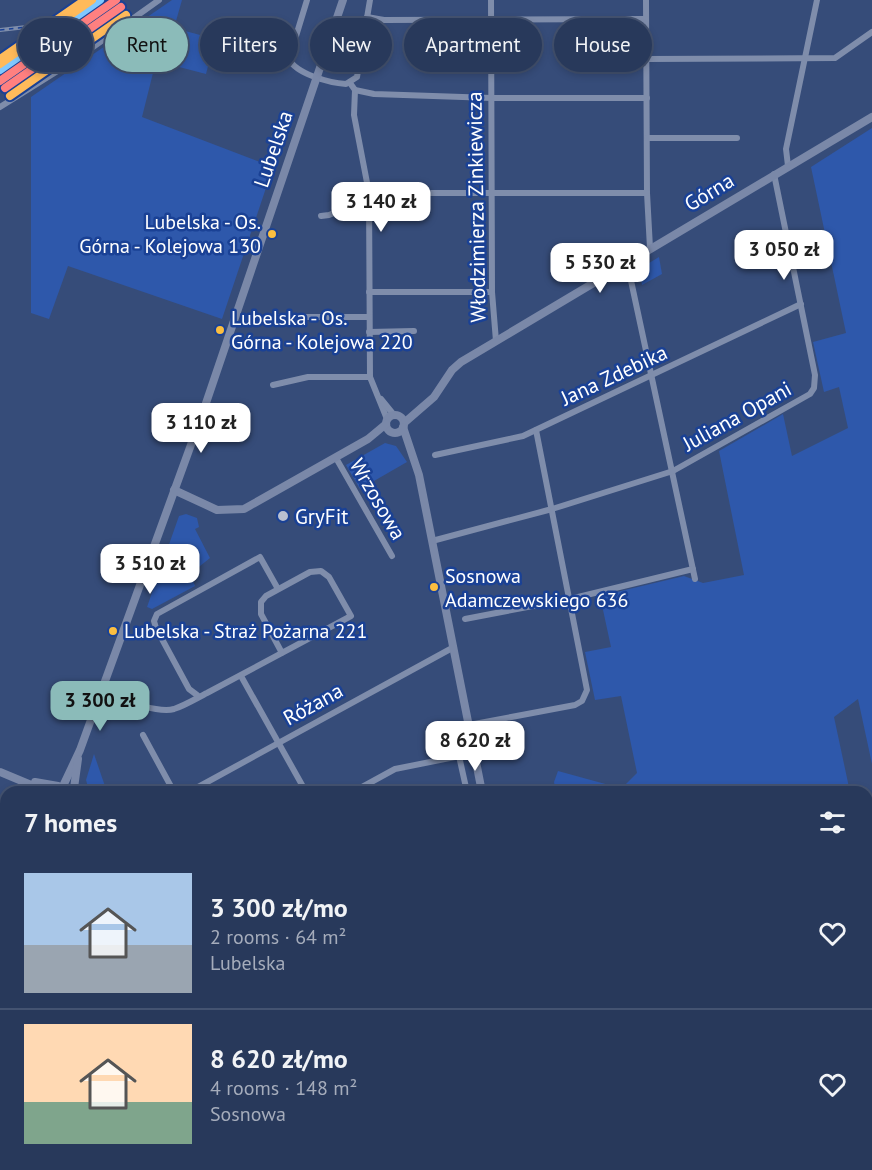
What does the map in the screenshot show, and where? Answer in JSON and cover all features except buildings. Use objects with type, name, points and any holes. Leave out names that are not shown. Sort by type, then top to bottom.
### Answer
[{"type":"street","points":[[0,107],[72,62],[159,0]]},
{"type":"street","points":[[308,0],[289,59],[294,67],[341,84],[350,83],[358,72],[370,0]]},
{"type":"street","name":"Lubelska","points":[[60,786],[80,750],[174,490],[343,0]]},
{"type":"street","name":"Włodzimierza Zinkiewicza","points":[[491,0],[491,18]]},
{"type":"street","points":[[646,0],[646,18]]},
{"type":"street","points":[[788,166],[786,149],[817,0]]},
{"type":"street","points":[[367,17],[404,20]]},
{"type":"street","points":[[652,59],[839,56],[872,32]]},
{"type":"street","name":"Włodzimierza Zinkiewicza","points":[[492,72],[492,292],[496,341]]},
{"type":"street","points":[[646,72],[647,194],[650,248]]},
{"type":"street","points":[[350,83],[355,90],[354,115],[369,196],[370,377],[412,455],[454,646],[481,786]]},
{"type":"street","points":[[355,90],[374,94],[492,98],[647,98]]},
{"type":"street","name":"Górna","points":[[174,490],[217,510],[240,510],[336,458],[423,406],[434,396],[452,370],[496,341],[872,117]]},
{"type":"street","points":[[647,138],[737,138]]},
{"type":"street","name":"Juliana Opani","points":[[432,541],[552,509],[673,471],[810,394],[814,388],[816,375],[774,174]]},
{"type":"street","points":[[321,216],[329,215],[369,196],[647,194]]},
{"type":"street","points":[[627,262],[695,579]]},
{"type":"street","points":[[369,292],[492,292]]},
{"type":"street","name":"Jana Zdebika","points":[[435,455],[523,436],[801,304]]},
{"type":"street","points":[[273,317],[369,317]]},
{"type":"street","points":[[369,332],[414,332]]},
{"type":"street","points":[[273,385],[308,377],[370,377]]},
{"type":"street","points":[[469,725],[575,705],[584,698],[587,684],[536,430]]},
{"type":"street","name":"Wrzosowa","points":[[336,458],[392,556]]},
{"type":"street","points":[[198,695],[189,689],[156,628],[154,621],[157,614],[260,557],[278,590]]},
{"type":"street","points":[[465,619],[570,599],[693,570]]},
{"type":"street","points":[[101,692],[167,710],[207,693],[240,676],[351,616],[329,577],[321,571],[310,572],[263,599],[260,609],[282,653]]},
{"type":"street","name":"Różana","points":[[200,786],[454,646]]},
{"type":"street","points":[[240,676],[303,786]]},
{"type":"street","points":[[143,735],[171,786]]},
{"type":"street","name":"Lubelska","points":[[76,786],[80,750]]},
{"type":"street","points":[[364,786],[395,769],[475,753]]},
{"type":"street","points":[[459,756],[465,786]]},
{"type":"street","points":[[0,772],[35,786]]},
{"type":"street","points":[[20,779],[54,786]]},
{"type":"shaded area","points":[[172,0],[182,0],[177,18],[146,18]]},
{"type":"shaded area","points":[[188,32],[200,35],[200,72],[207,72],[206,74],[188,69]]},
{"type":"shaded area","points":[[105,46],[105,72],[153,72],[142,117],[273,167],[222,319],[68,266],[49,319],[31,313],[31,97],[67,72],[93,72],[93,54]]},
{"type":"shaded area","points":[[872,128],[872,764],[858,699],[834,717],[849,786],[624,786],[637,773],[621,696],[595,700],[585,652],[611,647],[600,596],[684,576],[703,583],[744,575],[719,451],[783,414],[792,456],[848,428],[839,387],[824,392],[813,342],[846,333],[811,167]]},
{"type":"shaded area","points":[[659,257],[662,274],[642,285],[639,269]]},
{"type":"shaded area","points":[[385,443],[396,446],[407,462],[360,489],[346,465]]},
{"type":"shaded area","points":[[186,514],[197,518],[199,527],[195,529],[210,558],[190,574],[195,586],[152,609],[147,607],[179,516]]},
{"type":"shaded area","points":[[94,754],[105,786],[88,786],[86,780]]},
{"type":"shaded area","points":[[558,771],[611,786],[555,786],[554,782]]},
{"type":"railway","points":[[10,60],[97,0]]},
{"type":"railway","points":[[0,30],[35,26],[67,15]]},
{"type":"transit line","points":[[0,59],[85,0]]},
{"type":"transit line","points":[[0,64],[92,0]]},
{"type":"transit line","points":[[0,70],[100,0]]},
{"type":"transit line","points":[[0,81],[116,0]]},
{"type":"transit line","points":[[5,88],[121,7]]},
{"type":"transit line","points":[[10,96],[126,15]]},
{"type":"place","name":"Lubelska - Os. Górna - Kolejowa 130","points":[[272,234]]},
{"type":"place","name":"Lubelska - Os. Górna - Kolejowa 220","points":[[220,330]]},
{"type":"place","name":"GryFit","points":[[283,516]]},
{"type":"place","name":"Sosnowa Adamczewskiego 636","points":[[434,587]]},
{"type":"place","name":"Lubelska - Straż Pożarna 221","points":[[113,631]]}]
